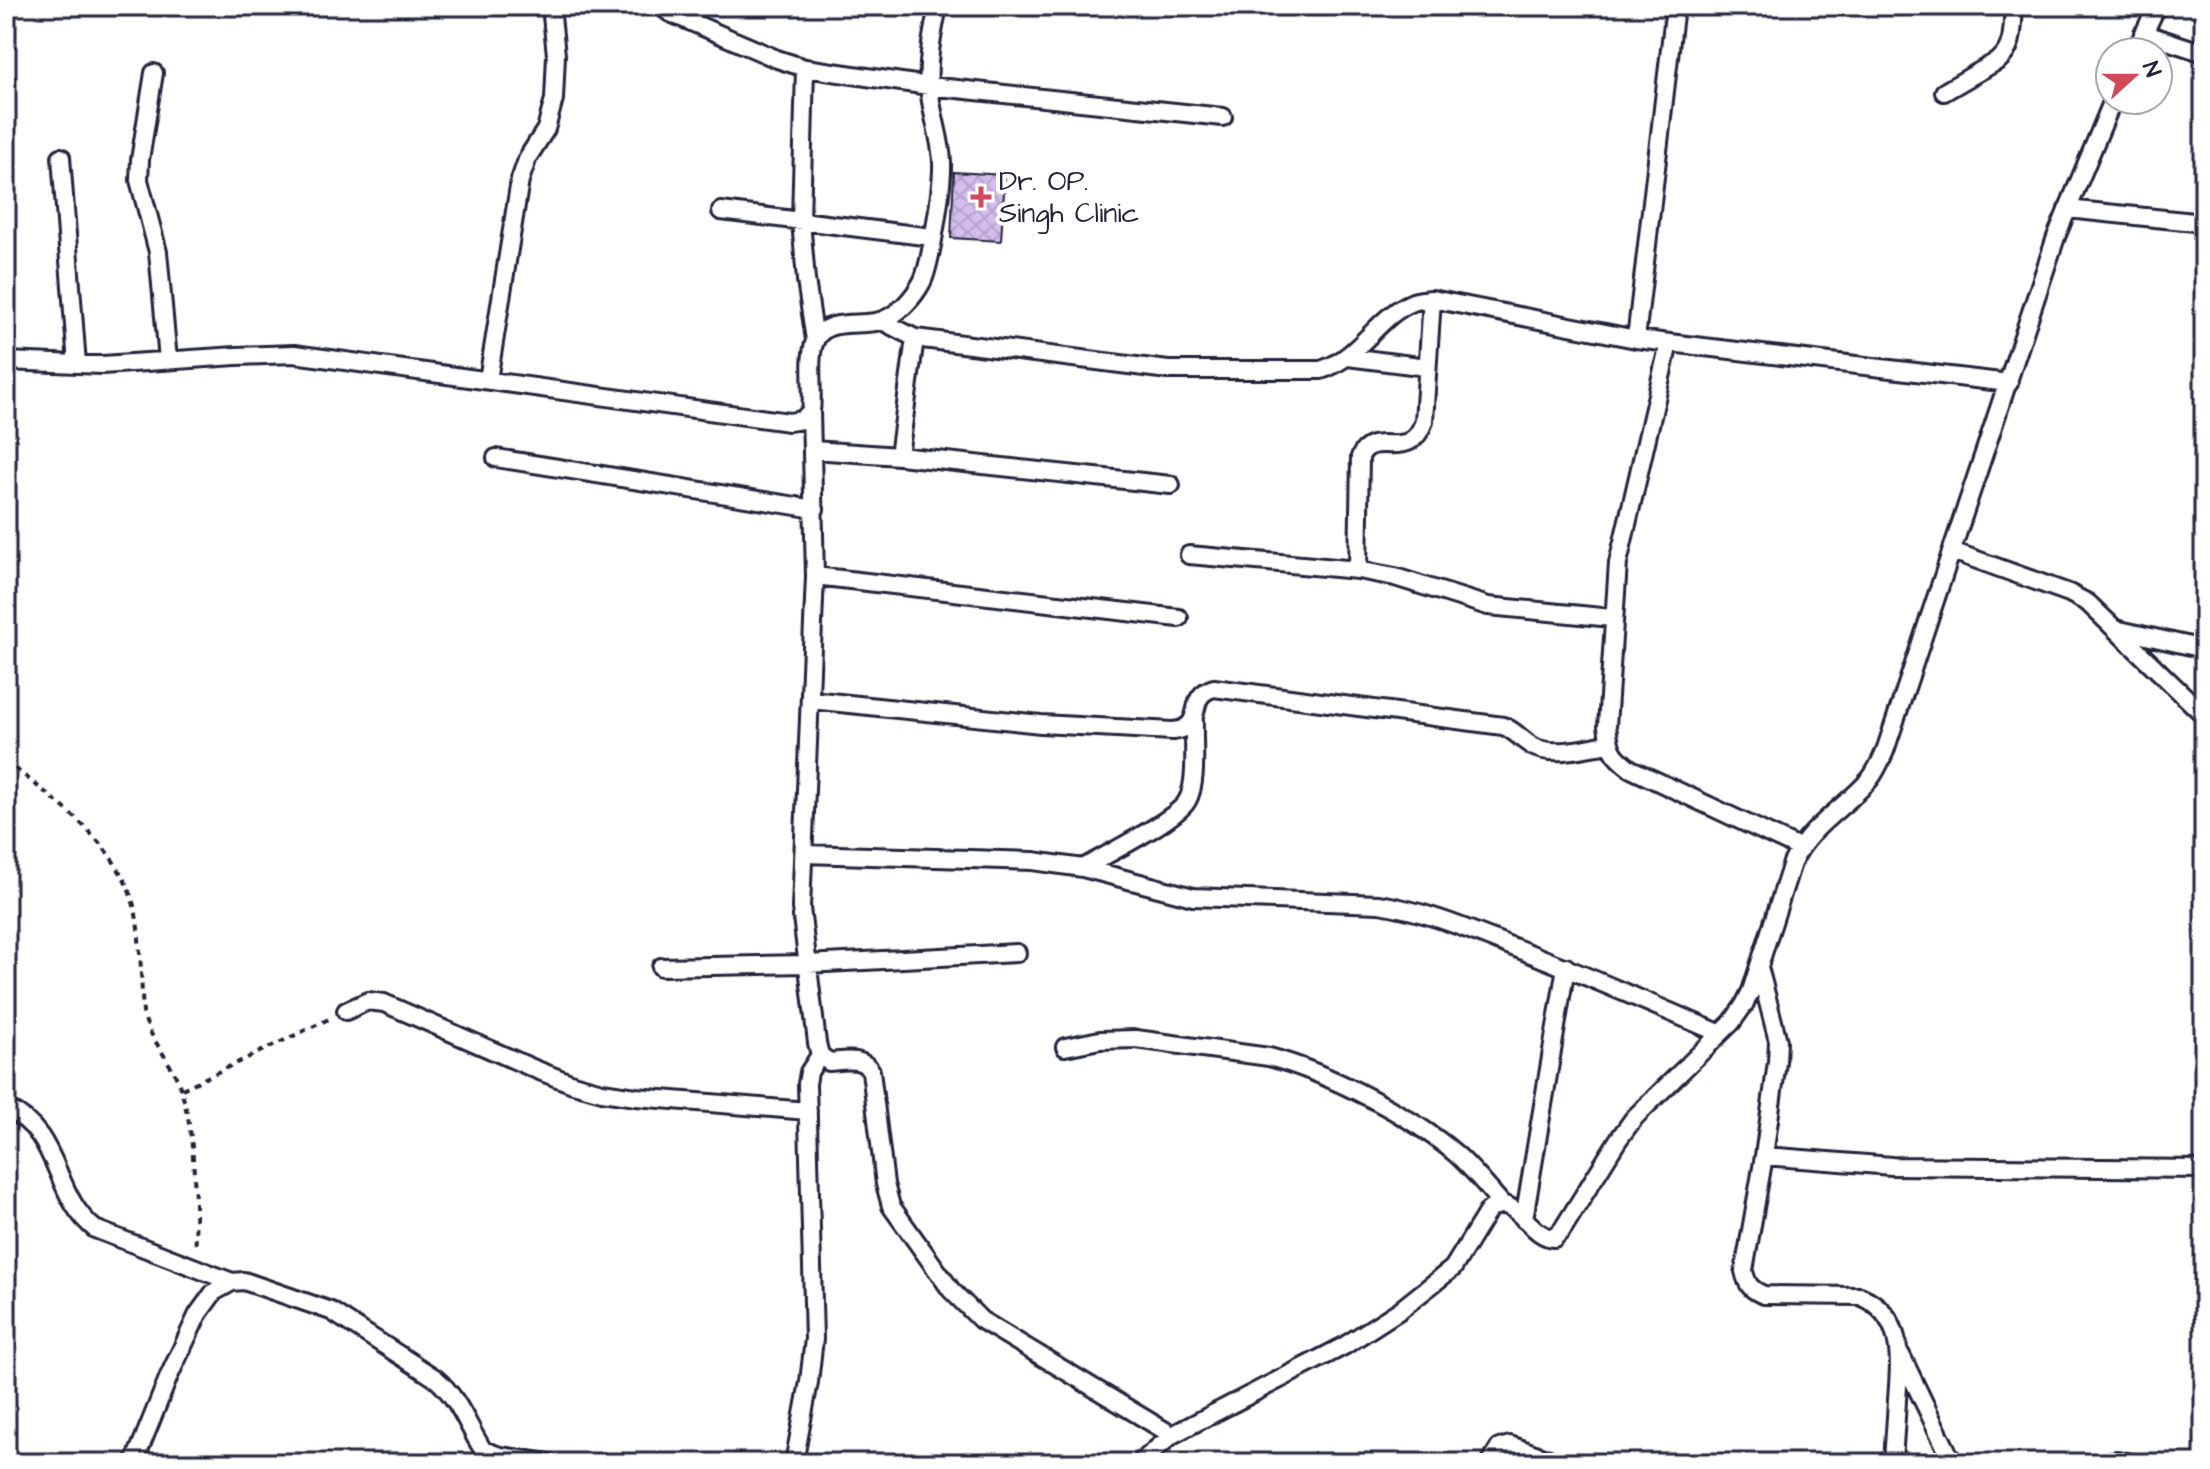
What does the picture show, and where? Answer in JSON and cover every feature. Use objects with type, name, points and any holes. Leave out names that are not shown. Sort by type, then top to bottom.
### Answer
[{"type":"street","points":[[488,380],[520,180],[528,157],[546,129],[554,99],[556,55],[551,6]]},
{"type":"street","points":[[661,6],[670,13],[805,68],[929,86],[1223,117]]},
{"type":"street","points":[[815,340],[823,330],[835,326],[882,321],[898,312],[922,281],[932,237],[942,162],[929,86],[929,56],[938,6]]},
{"type":"street","points":[[1636,339],[1675,6]]},
{"type":"street","points":[[1944,92],[2006,54],[2011,44],[2014,6]]},
{"type":"street","points":[[2142,36],[2157,6]]},
{"type":"street","points":[[2143,33],[2204,53]]},
{"type":"street","points":[[805,68],[801,221],[815,340],[811,411],[815,576],[801,908],[820,1055],[829,1062],[858,1061],[867,1064],[871,1071],[885,1184],[891,1206],[966,1307],[981,1320],[1172,1435]]},
{"type":"street","points":[[154,73],[139,180],[158,252],[168,360]]},
{"type":"street","points":[[1140,1463],[1172,1435],[1378,1326],[1453,1268],[1494,1206],[1511,1206],[1538,1233],[1554,1238],[1634,1118],[1732,1022],[1744,1005],[1799,848],[1870,779],[1879,766],[2056,237],[2106,116]]},
{"type":"street","points":[[61,157],[77,364]]},
{"type":"street","points":[[2067,209],[2204,223]]},
{"type":"street","points":[[721,211],[932,237]]},
{"type":"street","points":[[1358,570],[1360,457],[1364,448],[1371,444],[1403,444],[1414,440],[1421,432],[1432,299]]},
{"type":"street","points":[[882,321],[915,338],[1168,370],[1321,370],[1348,357],[1397,311],[1414,301],[1432,299],[1636,339],[2009,383]]},
{"type":"street","points":[[899,456],[915,338]]},
{"type":"street","points":[[1669,343],[1616,575],[1607,726],[1609,744],[1614,756],[1631,769],[1799,848]]},
{"type":"street","points":[[6,361],[102,365],[294,354],[789,422],[802,420],[811,411]]},
{"type":"street","points":[[1348,357],[1427,367]]},
{"type":"street","points":[[813,450],[1171,485]]},
{"type":"street","points":[[496,458],[815,509]]},
{"type":"street","points":[[1952,551],[2088,603],[2204,715]]},
{"type":"street","points":[[1189,555],[1358,570],[1395,577],[1488,606],[1612,618]]},
{"type":"street","points":[[815,576],[1179,618]]},
{"type":"street","points":[[2114,628],[2204,649]]},
{"type":"street","points":[[1083,868],[1169,817],[1187,801],[1192,786],[1194,721],[1200,695],[1205,690],[1223,689],[1503,726],[1512,729],[1538,749],[1564,751],[1609,744]]},
{"type":"street","points":[[811,700],[1041,724],[1173,731],[1189,727],[1194,721]]},
{"type":"street","points":[[804,854],[1033,861],[1083,868],[1193,897],[1379,904],[1405,908],[1432,915],[1566,967],[1719,1033]]},
{"type":"street","points":[[661,967],[807,964],[1017,953]]},
{"type":"street","points":[[1758,966],[1778,1041],[1764,1156],[1744,1271],[1747,1283],[1753,1291],[1764,1295],[1860,1296],[1872,1301],[1886,1315],[1896,1335],[1900,1354],[1953,1462]]},
{"type":"street","points":[[1524,1219],[1566,967]]},
{"type":"street","points":[[346,1011],[368,1001],[384,1003],[537,1070],[602,1092],[808,1111]]},
{"type":"street","points":[[1065,1047],[1100,1040],[1136,1039],[1269,1057],[1289,1063],[1357,1092],[1419,1126],[1459,1157],[1502,1204]]},
{"type":"street","points":[[794,1463],[814,1339],[807,1084],[809,1072],[820,1055]]},
{"type":"street","points":[[6,1108],[29,1121],[41,1136],[73,1206],[83,1220],[111,1236],[232,1282]]},
{"type":"street","points":[[1764,1156],[1892,1166],[2204,1169]]},
{"type":"street","points":[[134,1463],[198,1314],[214,1292],[232,1282],[244,1281],[324,1307],[422,1370],[445,1387],[459,1404],[483,1450],[504,1460],[549,1463]]},
{"type":"street","points":[[1893,1463],[1900,1354]]},
{"type":"street","points":[[1490,1463],[1499,1448],[1510,1445],[1560,1463]]},
{"type":"street","points":[[2098,1463],[2117,1460],[2131,1463]]},
{"type":"path","points":[[6,761],[88,830],[121,873],[131,898],[137,920],[143,1013],[146,1025],[181,1089],[192,1146],[197,1268]]},
{"type":"path","points":[[181,1089],[346,1011]]},
{"type":"building","points":[[954,172],[1005,175],[1001,241],[951,238]]},
{"type":"place","name":"Dr. OP. Singh Clinic","points":[[981,197]]}]
